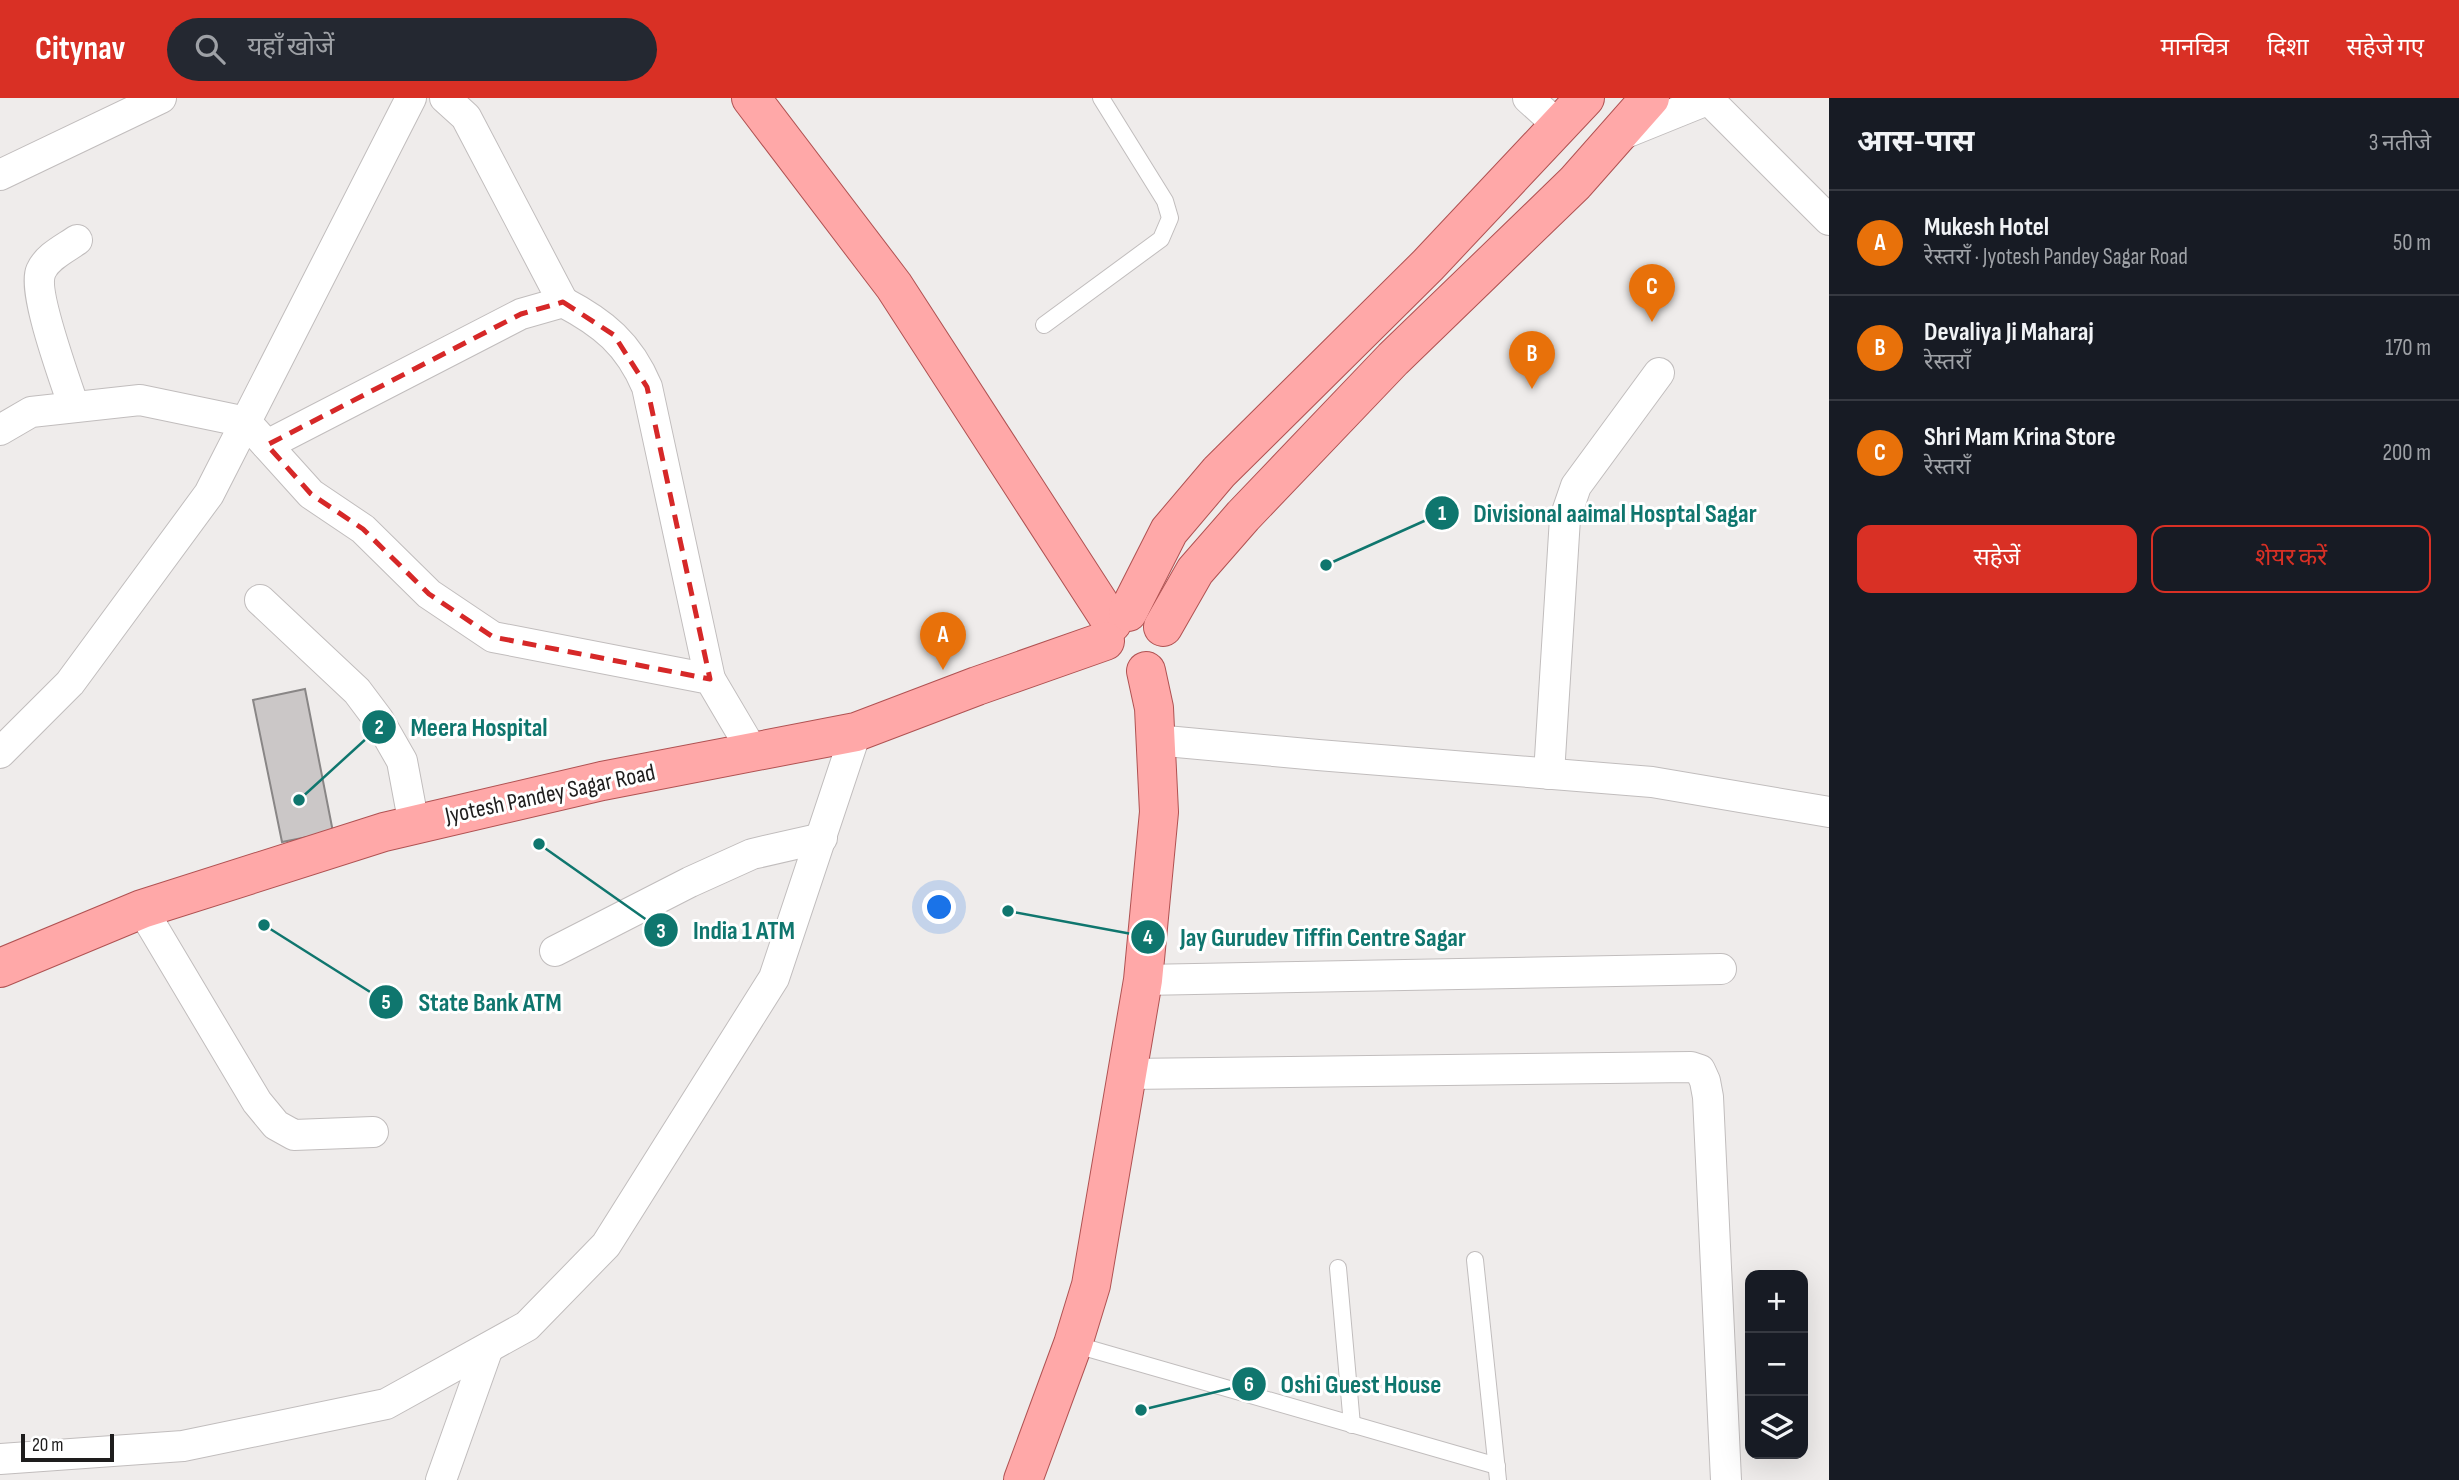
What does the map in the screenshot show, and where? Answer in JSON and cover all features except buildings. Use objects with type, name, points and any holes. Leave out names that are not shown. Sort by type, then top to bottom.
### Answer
[{"type":"main road","points":[[751,98],[894,286],[1115,625]]},
{"type":"main road","points":[[1115,625],[1147,613],[1156,619],[1163,627],[1166,637],[1162,658],[1155,666],[1135,673],[1117,666],[1106,650],[1115,625],[1169,531],[1219,472],[1429,265],[1585,98]]},
{"type":"main road","points":[[1163,627],[1195,571],[1243,516],[1393,359],[1575,183],[1650,98]]},
{"type":"main road","name":"Jyotesh Pandey Sagar Road","points":[[0,968],[142,908],[384,832],[602,781],[856,732],[977,686],[1115,625]]},
{"type":"main road","points":[[1023,1480],[1073,1344],[1091,1285],[1143,980],[1159,811],[1154,708],[1146,671]]},
{"type":"street","points":[[0,175],[162,98]]},
{"type":"street","points":[[0,753],[70,683],[209,494],[411,98]]},
{"type":"street","points":[[445,98],[466,117],[563,302],[587,315],[614,335],[638,367],[647,387],[710,679],[753,752]]},
{"type":"street","points":[[1528,98],[1559,125]]},
{"type":"street","points":[[1615,137],[1710,99],[1829,220]]},
{"type":"street","points":[[74,407],[39,294],[39,275],[46,261],[77,240]]},
{"type":"street","points":[[267,445],[521,314],[563,302]]},
{"type":"street","points":[[1549,774],[1565,518],[1576,486],[1659,373]]},
{"type":"street","points":[[0,430],[31,412],[140,400],[246,422],[311,494],[363,529],[429,594],[493,637],[710,679]]},
{"type":"street","points":[[260,600],[357,691],[378,719],[402,761],[414,825]]},
{"type":"street","points":[[0,1459],[183,1446],[386,1404],[527,1326],[606,1245],[774,978],[856,732]]},
{"type":"street","points":[[1155,740],[1652,782],[1829,812]]},
{"type":"street","points":[[555,951],[690,882],[752,855],[822,838]]},
{"type":"street","points":[[142,908],[257,1102],[276,1125],[294,1135],[373,1132]]},
{"type":"street","points":[[1143,980],[1721,969]]},
{"type":"street","points":[[1127,1074],[1691,1067],[1700,1070],[1708,1097],[1726,1480]]},
{"type":"street","points":[[441,1480],[488,1348]]},
{"type":"lane","points":[[1044,324],[1161,239],[1170,218],[1165,201],[1101,98]]},
{"type":"lane","points":[[1073,1344],[1352,1425],[1497,1473],[1475,1260]]},
{"type":"lane","points":[[1338,1268],[1352,1425]]},
{"type":"highlighted area","points":[[563,302],[614,335],[647,387],[710,679],[493,637],[429,594],[363,529],[311,494],[267,445],[521,314]]},
{"type":"place","name":"Shri Mam Krina Store","points":[[1652,322]]},
{"type":"place","name":"Devaliya Ji Maharaj","points":[[1532,389]]},
{"type":"place","name":"Divisional aaimal Hosptal Sagar","points":[[1326,565]]},
{"type":"place","name":"Mukesh Hotel","points":[[943,670]]},
{"type":"place","name":"Meera Hospital","points":[[299,800]]},
{"type":"place","name":"India 1 ATM","points":[[539,844]]},
{"type":"place","name":"Jay Gurudev Tiffin Centre Sagar","points":[[1008,911]]},
{"type":"place","name":"State Bank ATM","points":[[264,925]]},
{"type":"place","name":"Oshi Guest House","points":[[1141,1410]]}]
